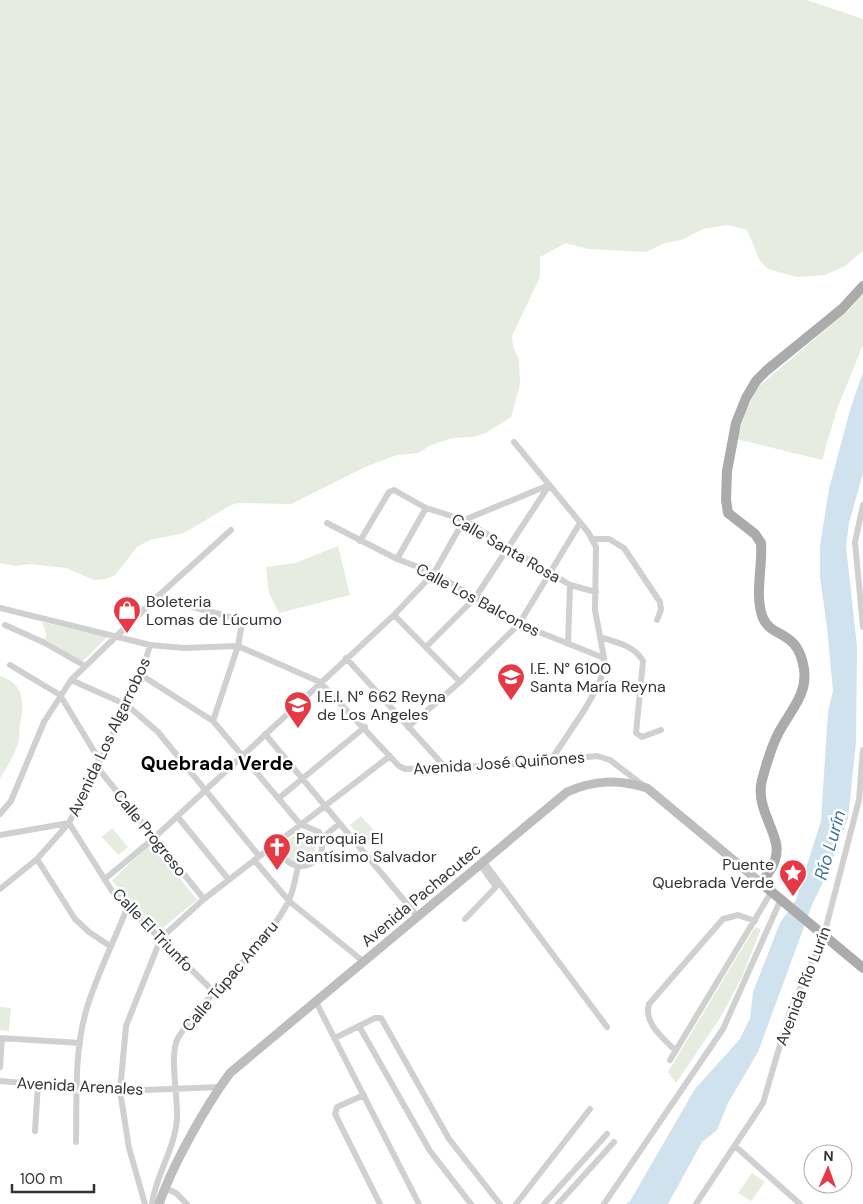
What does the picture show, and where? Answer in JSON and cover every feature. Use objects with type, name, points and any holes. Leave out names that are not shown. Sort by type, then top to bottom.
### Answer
[{"type":"main road","points":[[863,286],[842,309],[756,382],[746,398],[736,423],[725,487],[728,513],[755,534],[761,543],[760,606],[764,620],[796,644],[804,670],[803,689],[798,703],[778,734],[762,781],[760,796],[763,810],[773,833],[777,850],[775,861],[761,883],[863,968]]},
{"type":"main road","name":"Avenida Pachacutec","points":[[159,1204],[164,1188],[220,1087],[246,1058],[316,1002],[566,792],[582,785],[613,781],[628,782],[647,788],[761,883]]},
{"type":"street","points":[[514,442],[593,539],[596,547],[595,610],[604,658],[603,671],[599,684],[551,760]]},
{"type":"street","points":[[105,880],[154,838],[394,615],[434,573],[464,520],[549,485]]},
{"type":"street","points":[[427,646],[475,598],[549,485]]},
{"type":"street","name":"Calle Santa Rosa","points":[[360,541],[390,492],[394,490],[426,508],[464,520],[570,585],[596,592]]},
{"type":"street","points":[[863,505],[855,542],[863,626]]},
{"type":"street","points":[[397,559],[426,508]]},
{"type":"street","name":"Calle Los Balcones","points":[[327,523],[397,559],[434,573],[518,624],[604,658]]},
{"type":"street","points":[[408,727],[460,682],[518,624],[580,523]]},
{"type":"street","points":[[0,814],[11,801],[44,722],[71,680],[157,597],[231,530]]},
{"type":"street","points":[[593,539],[609,539],[624,548],[660,602],[661,610],[657,620]]},
{"type":"street","points":[[568,644],[570,585]]},
{"type":"street","points":[[157,597],[237,619],[242,623],[238,646],[213,721]]},
{"type":"street","name":"Avenida José Quiñones","points":[[0,608],[150,645],[184,648],[238,646],[320,682],[365,727],[390,756],[405,769],[446,768],[597,756],[604,757],[647,788]]},
{"type":"street","points":[[394,615],[427,646],[460,682]]},
{"type":"street","points":[[5,625],[45,643],[85,666]]},
{"type":"street","points":[[600,637],[629,647],[639,655],[642,661],[636,733],[642,737],[661,730]]},
{"type":"street","name":"Avenida Los Algarrobos","points":[[0,888],[36,859],[70,823],[141,675],[150,645]]},
{"type":"street","points":[[346,658],[446,768]]},
{"type":"street","name":"Calle Progreso","points":[[10,665],[60,695],[99,764],[154,838],[204,899]]},
{"type":"street","points":[[141,675],[213,721],[243,754],[300,824],[314,828],[322,838],[323,845],[318,858],[312,863],[298,867],[285,861],[276,842]]},
{"type":"street","points":[[71,680],[127,705],[158,732],[205,789],[289,901],[364,962]]},
{"type":"street","points":[[278,798],[365,727]]},
{"type":"street","points":[[265,734],[418,917]]},
{"type":"street","name":"Avenida Río Lurín","points":[[696,1204],[763,1103],[790,1011],[822,933],[859,800],[863,750]]},
{"type":"street","points":[[145,1204],[129,1148],[120,1091],[126,1026],[161,938],[204,899],[390,756]]},
{"type":"street","points":[[177,816],[229,880]]},
{"type":"street","points":[[0,835],[70,823]]},
{"type":"street","name":"Calle El Triunfo","points":[[70,823],[105,880],[127,908],[161,938],[214,992]]},
{"type":"street","points":[[322,838],[339,824]]},
{"type":"street","points":[[36,859],[75,919],[89,932],[110,946]]},
{"type":"street","points":[[465,919],[496,887],[482,864]]},
{"type":"street","points":[[482,864],[607,1027]]},
{"type":"street","name":"Calle Túpac Amaru","points":[[152,1204],[158,1178],[175,1134],[177,1117],[176,1042],[214,992],[260,941],[289,901],[298,867]]},
{"type":"street","points":[[670,1060],[772,891]]},
{"type":"street","points":[[604,1204],[723,1029],[783,901]]},
{"type":"street","points":[[76,1142],[80,1043],[86,1012],[110,946],[127,908]]},
{"type":"street","points":[[676,1051],[651,1023],[648,1012],[649,1004],[723,919],[738,915],[754,921]]},
{"type":"street","points":[[316,1002],[419,1204]]},
{"type":"street","points":[[335,1038],[376,1018],[381,1018],[449,1138],[500,1204]]},
{"type":"street","points":[[359,1026],[430,1151],[471,1204]]},
{"type":"street","points":[[0,1067],[1,1038],[80,1043]]},
{"type":"street","name":"Avenida Arenales","points":[[0,1081],[120,1091],[220,1087]]},
{"type":"street","points":[[35,1131],[38,1084]]},
{"type":"street","points":[[364,1095],[337,1107],[335,1114],[380,1204]]},
{"type":"street","points":[[516,1204],[590,1109]]},
{"type":"street","points":[[544,1204],[607,1134]]},
{"type":"street","points":[[558,1204],[614,1142]]},
{"type":"street","points":[[735,1146],[800,1204]]},
{"type":"street","points":[[164,1188],[176,1192],[187,1204]]},
{"type":"shaded area","points":[[0,0],[807,0],[863,19],[863,251],[845,266],[825,275],[797,277],[768,269],[760,261],[747,230],[728,225],[703,229],[682,240],[665,243],[646,252],[589,249],[566,243],[540,257],[540,277],[512,336],[513,347],[519,359],[520,384],[511,417],[486,433],[472,437],[453,438],[431,445],[418,453],[397,455],[365,467],[291,504],[239,503],[231,505],[184,533],[150,540],[138,546],[115,575],[106,579],[94,580],[66,568],[30,564],[15,566],[0,563]]},
{"type":"shaded area","points":[[863,294],[863,345],[837,409],[822,460],[737,439],[745,414],[757,388],[849,310]]},
{"type":"shaded area","points":[[338,546],[350,595],[279,613],[269,593],[266,567],[295,563]]},
{"type":"shaded area","points":[[42,622],[106,638],[82,662],[45,639],[46,633]]},
{"type":"shaded area","points":[[0,676],[8,679],[18,689],[21,695],[22,709],[18,744],[0,778]]},
{"type":"shaded area","points":[[361,816],[377,834],[366,843],[350,825]]},
{"type":"shaded area","points":[[112,828],[128,847],[118,855],[102,837]]},
{"type":"shaded area","points":[[299,831],[307,832],[314,839],[315,850],[310,858],[290,862],[281,846]]},
{"type":"shaded area","points":[[151,842],[197,900],[159,931],[112,881]]},
{"type":"shaded area","points":[[755,927],[761,929],[742,977],[722,1015],[676,1083],[668,1072]]},
{"type":"shaded area","points":[[0,1007],[11,1008],[9,1031],[0,1030]]},
{"type":"shaded area","points":[[752,1173],[765,1182],[751,1201],[738,1193]]},
{"type":"water","name":"Río Lurín","points":[[863,372],[863,473],[849,523],[846,546],[857,647],[856,742],[848,818],[827,874],[812,905],[758,1052],[728,1103],[717,1130],[702,1142],[668,1204],[626,1204],[630,1201],[695,1089],[740,1039],[750,1018],[753,992],[780,923],[796,900],[821,821],[828,712],[833,691],[820,577],[820,546],[829,489],[850,410]]},
{"type":"place","name":"Boleteria Lomas de Lúcumo","points":[[127,634]]},
{"type":"place","name":"I.E. N° 6100 Santa María Reyna","points":[[511,701]]},
{"type":"place","name":"I.E.I. N° 662 Reyna de Los Angeles","points":[[298,729]]},
{"type":"place","name":"Parroquia El Santísimo Salvador","points":[[277,871]]},
{"type":"place","name":"Puente Quebrada Verde","points":[[793,897]]},
{"type":"district","name":"Quebrada Verde","points":[[217,763]]}]
